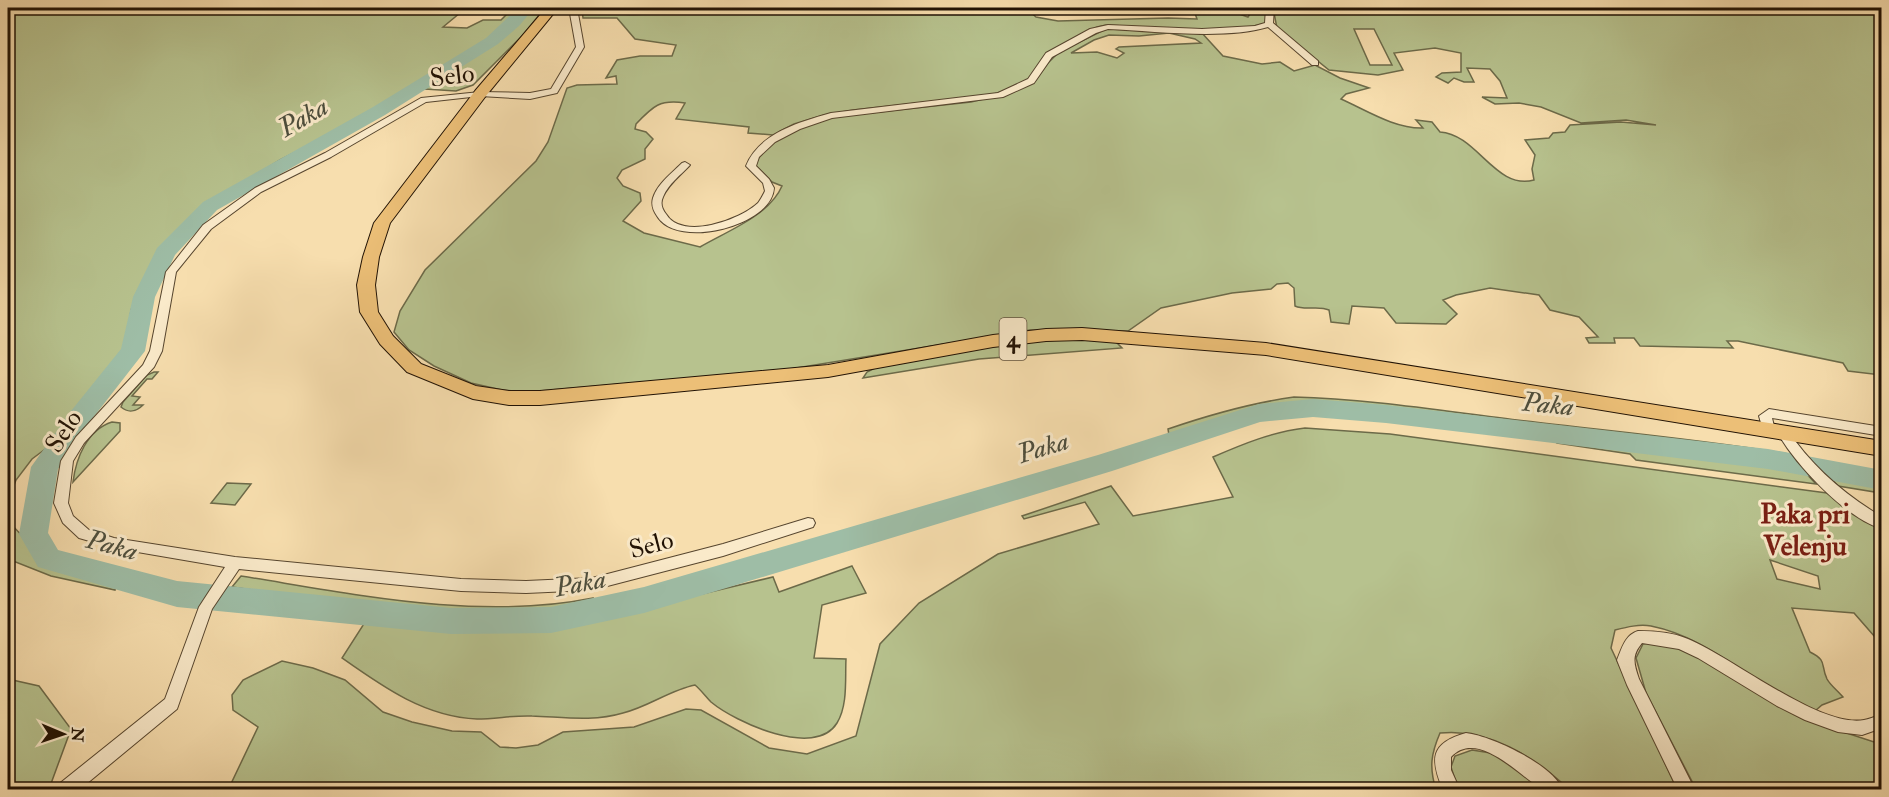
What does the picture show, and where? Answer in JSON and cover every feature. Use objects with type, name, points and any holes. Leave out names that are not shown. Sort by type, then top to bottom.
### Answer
[{"type":"main road","name":"4","points":[[552,8],[480,94],[382,223],[371,257],[366,285],[369,312],[386,340],[414,368],[473,392],[509,398],[540,398],[760,379],[828,371],[993,341],[1046,335],[1082,334],[1277,350],[1881,449]]},
{"type":"street","name":"Selo","points":[[573,8],[580,47],[554,92],[530,96],[480,94],[424,100],[328,155],[258,190],[207,227],[171,272],[156,351],[148,367],[80,440],[67,461],[62,503],[68,519],[84,534],[114,543],[232,568],[461,585],[526,587],[592,584],[723,550],[807,523]]},
{"type":"street","points":[[1269,24],[1270,8]]},
{"type":"street","points":[[1269,24],[1315,63]]},
{"type":"street","points":[[685,165],[658,194],[656,203],[658,214],[664,223],[672,228],[696,230],[712,228],[742,218],[765,202],[770,192],[769,184],[751,166],[752,160],[757,152],[770,142],[810,121],[831,116],[999,95],[1031,81],[1049,56],[1059,49],[1093,31],[1108,27],[1202,31],[1256,28],[1269,24]]},
{"type":"street","points":[[1881,432],[1769,413],[1765,416],[1776,431],[1828,486],[1850,504],[1881,524]]},
{"type":"street","points":[[65,789],[171,704],[206,607],[232,568]]},
{"type":"street","points":[[1687,789],[1632,680],[1625,660],[1630,646],[1638,638],[1658,637],[1683,643],[1819,719],[1848,728],[1869,728],[1881,721]]},
{"type":"street","points":[[1452,789],[1443,770],[1443,754],[1454,744],[1471,742],[1495,748],[1526,765],[1555,789]]},
{"type":"green space","points":[[8,8],[466,8],[443,27],[467,28],[483,20],[501,20],[512,9],[498,8],[522,8],[489,40],[463,59],[365,117],[280,160],[191,219],[168,242],[148,273],[131,310],[126,346],[52,444],[32,459],[16,480],[8,501]]},
{"type":"green space","points":[[530,8],[545,8],[522,36],[473,85],[456,91],[423,89],[493,42]]},
{"type":"green space","points":[[669,8],[1026,8],[1036,17],[1058,21],[1197,19],[1193,8],[1222,8],[1248,17],[1254,8],[1268,8],[1267,23],[1249,27],[1194,30],[1106,25],[1097,27],[1052,51],[1034,75],[1017,87],[991,95],[824,115],[794,124],[773,135],[748,133],[749,127],[676,119],[685,103],[669,102],[658,105],[636,124],[635,129],[646,132],[653,139],[645,149],[645,159],[622,170],[617,178],[623,186],[640,193],[641,201],[623,221],[644,233],[700,247],[746,222],[776,197],[782,186],[772,182],[755,165],[760,155],[768,147],[788,134],[832,117],[971,102],[1012,92],[1035,81],[1059,52],[1108,28],[1201,32],[1223,56],[1262,64],[1280,62],[1294,71],[1315,65],[1340,78],[1369,88],[1346,94],[1341,99],[1402,125],[1423,128],[1416,120],[1432,122],[1440,132],[1453,135],[1465,142],[1497,170],[1521,181],[1534,180],[1532,169],[1535,155],[1525,140],[1549,138],[1553,133],[1565,132],[1570,125],[1621,122],[1656,125],[1626,120],[1581,123],[1541,107],[1519,103],[1495,104],[1482,97],[1507,98],[1500,81],[1490,69],[1467,68],[1474,82],[1464,82],[1454,78],[1448,83],[1436,77],[1442,73],[1461,72],[1461,53],[1435,48],[1394,53],[1403,70],[1378,75],[1329,70],[1277,28],[1273,8],[1881,8],[1881,375],[1848,371],[1843,363],[1738,341],[1727,341],[1733,348],[1640,346],[1634,338],[1614,338],[1615,343],[1589,343],[1586,338],[1598,337],[1579,317],[1550,310],[1539,295],[1490,288],[1443,300],[1457,314],[1446,324],[1396,323],[1384,308],[1352,306],[1349,324],[1331,322],[1329,310],[1295,306],[1294,288],[1288,283],[1277,284],[1271,289],[1232,293],[1161,308],[1128,331],[1030,330],[784,370],[527,392],[502,390],[471,383],[434,366],[409,350],[394,332],[400,311],[425,270],[536,161],[548,142],[567,88],[577,85],[617,84],[616,76],[606,78],[617,60],[640,56],[672,56],[676,45],[635,39],[617,18],[583,18],[582,9],[637,15]],"holes":[[[1354,29],[1374,29],[1392,65],[1370,65]],[[1169,33],[1195,39],[1201,43],[1119,47],[1116,49],[1124,53],[1117,58],[1097,52],[1071,53],[1094,40],[1109,35],[1139,36]]]},
{"type":"green space","points":[[1083,339],[1115,341],[1122,348],[979,359],[863,378],[867,372],[875,368],[952,353],[1030,342]]},
{"type":"green space","points":[[158,372],[152,379],[147,379],[132,396],[140,397],[133,405],[143,405],[132,411],[121,407],[147,375]]},
{"type":"green space","points":[[1294,397],[1378,403],[1687,440],[1789,454],[1796,461],[1440,415],[1319,403],[1271,407],[1169,435],[1168,429],[1199,419],[1246,406]]},
{"type":"green space","points":[[112,422],[120,423],[120,431],[73,482],[80,455],[89,438],[103,426]]},
{"type":"green space","points":[[1305,428],[1390,434],[1827,493],[1881,528],[1881,637],[1875,637],[1854,613],[1792,608],[1810,652],[1819,658],[1827,679],[1843,697],[1822,705],[1815,711],[1794,702],[1715,652],[1673,632],[1646,625],[1615,630],[1611,648],[1677,789],[1569,789],[1526,756],[1494,740],[1477,735],[1440,733],[1433,754],[1432,767],[1436,790],[228,790],[258,727],[233,710],[232,695],[243,680],[282,661],[313,668],[345,680],[383,712],[412,722],[452,731],[481,732],[500,747],[516,748],[538,745],[563,732],[634,727],[686,709],[701,710],[769,748],[807,754],[856,736],[880,644],[919,603],[998,554],[1099,524],[1085,502],[1024,519],[1022,516],[1111,486],[1133,516],[1233,497],[1213,457],[1258,439]],"holes":[[[1770,560],[1818,576],[1820,589],[1777,579]]]},
{"type":"green space","points":[[1549,437],[1803,470],[1816,484],[1636,460],[1630,454],[1557,443]]},
{"type":"green space","points":[[1828,475],[1881,486],[1881,493],[1838,486]]},
{"type":"green space","points":[[227,483],[251,484],[235,505],[211,503]]},
{"type":"green space","points":[[8,501],[10,523],[46,561],[116,585],[115,590],[51,576],[8,559]]},
{"type":"green space","points":[[852,566],[866,593],[822,605],[814,658],[846,659],[843,708],[837,723],[826,733],[811,738],[775,734],[738,719],[711,702],[695,685],[612,716],[578,718],[525,716],[477,719],[458,717],[440,713],[405,699],[342,658],[367,619],[523,632],[563,627],[773,577],[779,592]]},
{"type":"green space","points":[[241,576],[372,597],[461,606],[506,607],[593,598],[592,608],[555,613],[492,614],[426,611],[329,601],[232,587]]},
{"type":"green space","points":[[1658,641],[1698,656],[1819,724],[1874,742],[1881,739],[1881,789],[1696,789],[1646,693],[1636,658],[1643,644]]},
{"type":"green space","points":[[8,679],[39,686],[71,729],[49,789],[8,789]]},
{"type":"green space","points":[[1472,750],[1497,754],[1545,789],[1458,789],[1451,767],[1455,756]]},
{"type":"waterway","name":"Paka","points":[[526,8],[492,41],[379,111],[210,206],[165,253],[144,297],[133,351],[80,417],[45,467],[33,534],[48,559],[177,594],[451,621],[551,620],[644,600],[1102,464],[1259,413],[1313,408],[1386,414],[1768,459],[1882,480]]},
{"type":"district","name":"Paka pri Velenju","points":[[1805,529]]}]
